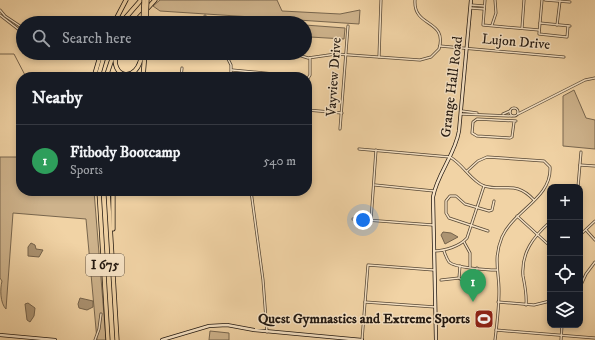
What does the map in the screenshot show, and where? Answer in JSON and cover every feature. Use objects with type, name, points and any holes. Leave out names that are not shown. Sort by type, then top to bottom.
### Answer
[{"type":"highway","points":[[118,16],[126,0]]},
{"type":"highway","points":[[144,0],[145,16]]},
{"type":"highway","points":[[128,16],[144,0]]},
{"type":"highway","points":[[137,16],[152,0]]},
{"type":"highway","points":[[140,16],[155,0]]},
{"type":"highway","points":[[95,72],[99,60]]},
{"type":"highway","points":[[99,72],[103,60]]},
{"type":"highway","points":[[108,72],[112,60]]},
{"type":"highway","points":[[115,60],[117,68],[121,72]]},
{"type":"highway","points":[[134,72],[138,68],[140,60]]},
{"type":"highway","points":[[143,72],[144,60]]},
{"type":"highway","name":"I 675","points":[[100,196],[108,340]]},
{"type":"highway","name":"I 675","points":[[108,196],[117,340]]},
{"type":"highway","points":[[112,256],[113,196]]},
{"type":"main road","name":"Grange Hall Road","points":[[436,340],[433,225],[434,191],[458,136],[462,112],[471,0]]},
{"type":"main road","points":[[163,340],[218,325],[232,325],[268,332],[362,340]]},
{"type":"main road","points":[[0,334],[55,340]]},
{"type":"street","points":[[379,57],[381,0]]},
{"type":"street","points":[[312,58],[332,54],[346,54],[424,59],[435,54],[440,46],[440,37],[437,29],[418,16],[414,0]]},
{"type":"street","points":[[485,0],[483,25],[539,30]]},
{"type":"street","points":[[492,26],[496,13],[495,0]]},
{"type":"street","points":[[522,28],[524,0]]},
{"type":"street","points":[[540,23],[569,26],[567,37],[541,35],[539,30],[542,0]]},
{"type":"street","points":[[545,0],[570,2]]},
{"type":"street","points":[[557,25],[560,1]]},
{"type":"street","points":[[471,7],[484,8]]},
{"type":"street","points":[[0,10],[5,16],[16,23]]},
{"type":"street","points":[[0,15],[16,27]]},
{"type":"street","name":"Vayview Drive","points":[[340,129],[348,26]]},
{"type":"street","name":"Lujon Drive","points":[[440,46],[564,57]]},
{"type":"street","points":[[228,60],[232,70],[253,72]]},
{"type":"street","points":[[310,60],[310,72]]},
{"type":"street","points":[[182,68],[182,72]]},
{"type":"street","points":[[462,112],[512,116],[542,103],[585,80],[595,78]]},
{"type":"street","points":[[502,115],[513,108],[523,110]]},
{"type":"street","points":[[312,110],[342,113]]},
{"type":"street","points":[[517,110],[518,114]]},
{"type":"street","points":[[510,111],[512,116]]},
{"type":"street","points":[[477,119],[515,122],[512,137],[510,138],[476,136],[472,134],[473,122],[477,119]]},
{"type":"street","points":[[359,149],[450,157],[484,186],[521,189],[527,192],[534,200]]},
{"type":"street","points":[[371,220],[376,150]]},
{"type":"street","points":[[578,184],[581,152]]},
{"type":"street","points":[[467,171],[478,161],[487,157],[548,163],[550,168],[548,183],[544,190],[517,216],[502,238],[497,254],[499,289],[495,340]]},
{"type":"street","points":[[580,165],[595,166]]},
{"type":"street","points":[[374,185],[434,191]]},
{"type":"street","points":[[434,252],[444,251],[464,242],[472,226],[484,186]]},
{"type":"street","points":[[488,231],[448,218],[446,213],[446,202],[449,196],[454,195],[465,204],[490,211],[494,201]]},
{"type":"street","points":[[252,196],[264,288],[268,332]]},
{"type":"street","points":[[517,216],[547,243]]},
{"type":"street","points":[[353,219],[433,225]]},
{"type":"street","points":[[583,232],[595,221]]},
{"type":"street","points":[[526,305],[526,292],[523,275],[524,258],[528,246],[537,234],[547,225]]},
{"type":"street","points":[[586,230],[595,240]]},
{"type":"street","points":[[464,242],[470,253],[470,267]]},
{"type":"street","points":[[444,251],[448,262],[453,265],[497,270]]},
{"type":"street","points":[[583,280],[595,262]]},
{"type":"street","points":[[362,340],[367,267],[370,265],[434,270]]},
{"type":"street","points":[[460,266],[459,278],[465,284],[473,283],[475,281],[477,268]]},
{"type":"street","points":[[442,280],[459,278]]},
{"type":"street","points":[[365,302],[436,307]]},
{"type":"street","points":[[498,302],[526,305],[539,305],[547,302]]},
{"type":"street","points":[[95,340],[100,329],[101,314]]},
{"type":"street","points":[[561,340],[562,328]]},
{"type":"street","points":[[496,330],[595,338]]},
{"type":"shaded area","points":[[160,0],[277,0],[282,11],[340,14],[360,10],[359,24],[312,21],[312,16],[237,16],[160,11],[153,6]]},
{"type":"shaded area","points":[[312,26],[345,28],[344,39],[312,37]]},
{"type":"shaded area","points":[[574,90],[586,118],[595,120],[595,149],[563,146],[563,96]]},
{"type":"shaded area","points":[[0,157],[16,157],[16,196],[94,196],[106,340],[97,340],[86,219],[13,213],[6,309],[1,296],[2,281],[0,278]]},
{"type":"shaded area","points":[[443,232],[451,233],[458,237],[445,244],[441,235]]},
{"type":"shaded area","points":[[31,243],[35,245],[36,249],[43,250],[39,257],[28,256],[28,247]]},
{"type":"shaded area","points":[[80,298],[93,301],[93,307],[87,310],[79,308],[78,304]]},
{"type":"shaded area","points":[[28,303],[35,308],[34,316],[30,322],[27,320],[25,304]]},
{"type":"shaded area","points":[[210,331],[229,333],[229,340],[209,340]]},
{"type":"waterway","points":[[0,54],[14,54],[16,58]]},
{"type":"waterway","points":[[17,60],[23,72]]},
{"type":"place","name":"Fitbody Bootcamp","points":[[473,302]]},
{"type":"place","name":"Quest Gymnastics and Extreme Sports","points":[[484,319]]}]
